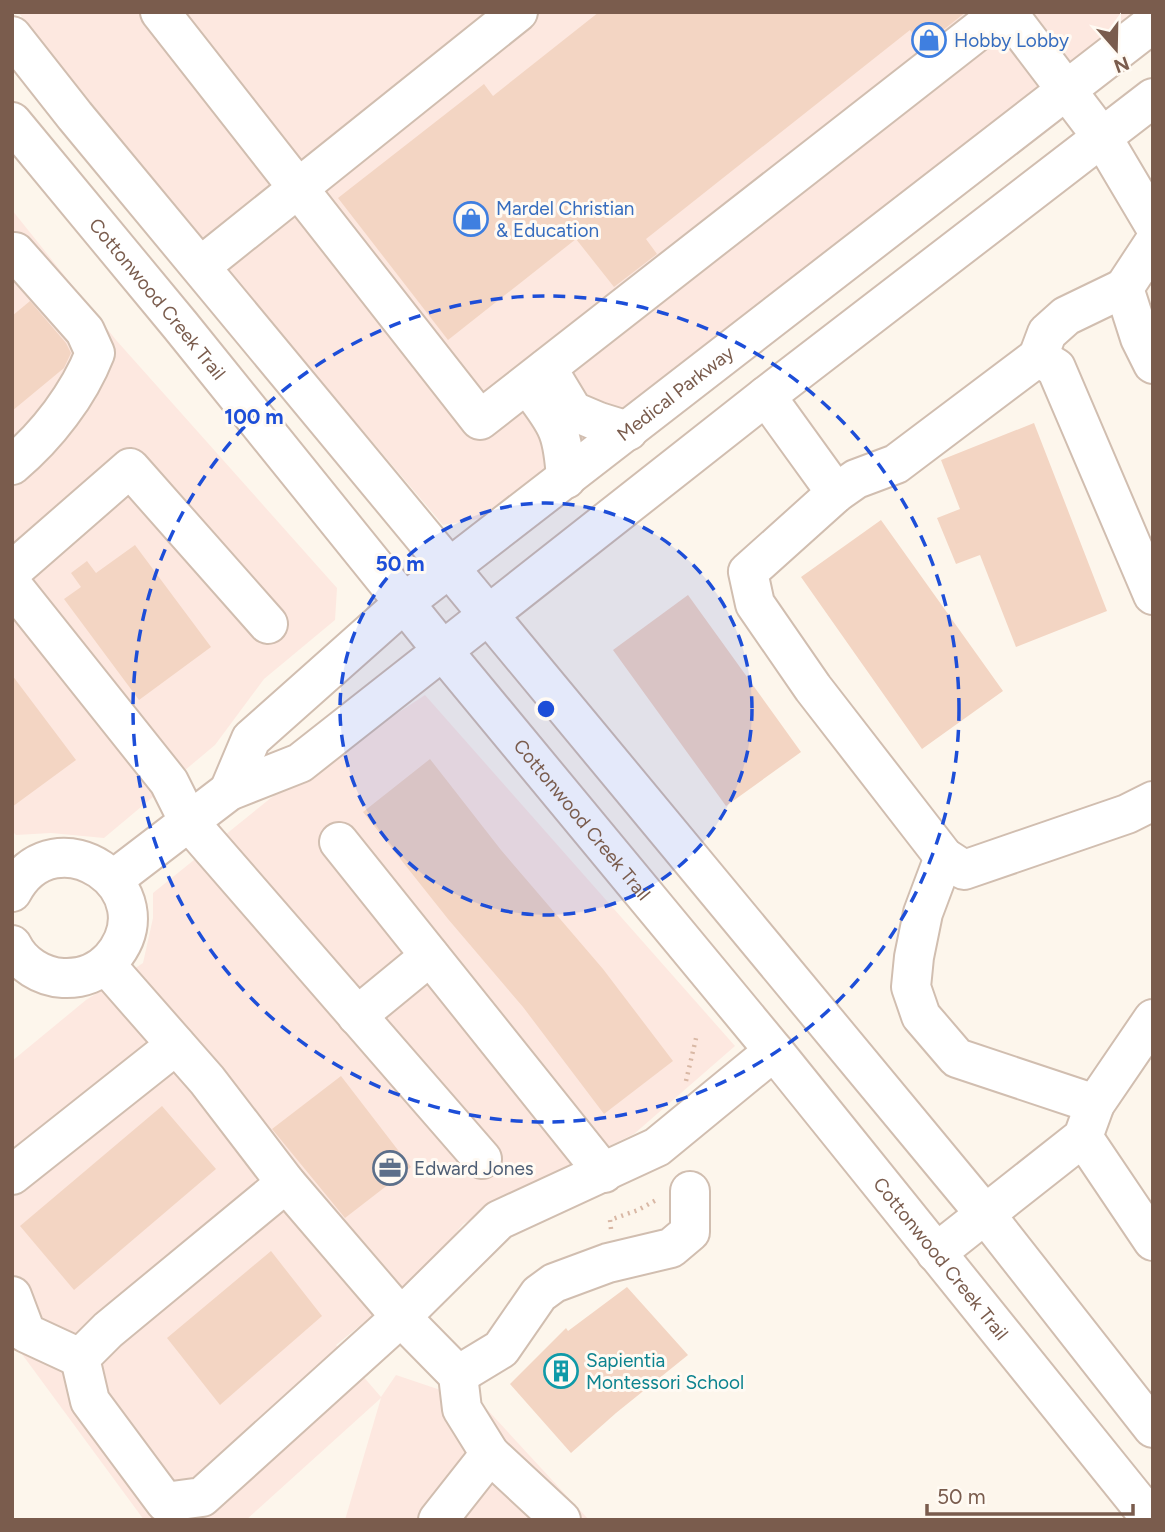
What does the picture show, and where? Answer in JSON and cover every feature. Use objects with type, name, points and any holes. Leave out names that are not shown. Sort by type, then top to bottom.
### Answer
[{"type":"street","points":[[160,12],[480,420],[1005,12],[1102,137],[1153,223]]},
{"type":"street","points":[[201,267],[518,12]]},
{"type":"street","name":"Medical Parkway","points":[[229,791],[251,739],[404,603],[1153,23]]},
{"type":"street","points":[[12,36],[75,116],[985,1214],[1153,1428]]},
{"type":"street","name":"Medical Parkway","points":[[114,879],[229,791],[300,763],[766,396],[1153,98]]},
{"type":"street","name":"Cottonwood Creek Trail","points":[[16,134],[180,326],[443,651],[774,1051],[1152,1520]]},
{"type":"street","points":[[1153,244],[1124,288],[1066,316],[1047,333],[1038,357],[896,464],[856,479],[836,493],[748,572],[755,604],[813,688],[944,857],[964,870],[1115,819],[1153,801]]},
{"type":"street","points":[[12,465],[51,425],[88,370],[95,353],[85,331],[13,252]]},
{"type":"street","points":[[1124,288],[1140,338],[1153,364]]},
{"type":"street","points":[[1038,357],[1056,368],[1153,595]]},
{"type":"street","points":[[536,376],[573,411],[628,431]]},
{"type":"street","points":[[536,376],[564,449],[566,479]]},
{"type":"street","points":[[766,396],[836,493]]},
{"type":"street","points":[[12,571],[131,468],[268,624]]},
{"type":"street","points":[[12,585],[169,782],[189,822],[482,1160]]},
{"type":"street","points":[[339,842],[604,1172]]},
{"type":"street","points":[[12,945],[25,962],[39,973],[74,979],[91,974],[106,965],[118,950],[126,933],[128,914],[114,879],[100,867],[84,860],[65,857],[47,860],[31,869],[14,884]]},
{"type":"street","points":[[944,857],[923,913],[914,957],[911,987],[921,1016],[957,1058],[1089,1121],[1153,1241]]},
{"type":"street","points":[[358,1016],[430,956]]},
{"type":"street","points":[[106,965],[206,1080],[286,1183],[401,1317],[458,1375],[462,1409],[490,1454],[561,1520]]},
{"type":"street","points":[[936,1253],[985,1214],[1089,1121],[1153,1019]]},
{"type":"street","points":[[12,1175],[176,1045]]},
{"type":"street","points":[[80,1358],[90,1401],[165,1502],[202,1497],[401,1317],[499,1220],[657,1147],[774,1051]]},
{"type":"street","points":[[80,1358],[108,1330],[286,1183]]},
{"type":"street","points":[[458,1375],[501,1349],[539,1294],[554,1283],[608,1263],[671,1248],[690,1232],[677,1193]]},
{"type":"street","points":[[12,1296],[26,1333],[80,1358]]},
{"type":"street","points":[[438,1520],[490,1454]]},
{"type":"path","points":[[684,1087],[697,1034]]},
{"type":"path","points":[[611,1237],[610,1220],[677,1193]]},
{"type":"shaded area","points":[[18,12],[1142,12],[490,517],[443,525],[217,259]]},
{"type":"shaded area","points":[[12,210],[116,340],[337,588],[335,620],[264,679],[215,745],[104,838],[51,833],[16,835],[12,831]]},
{"type":"shaded area","points":[[425,695],[735,1046],[634,1134],[539,1180],[463,1224],[420,1277],[336,1345],[381,1397],[396,1375],[482,1404],[589,1520],[345,1520],[381,1398],[246,1520],[144,1520],[16,1346],[12,1348],[12,1061],[86,1000],[143,963],[153,918],[153,893],[282,789]]},
{"type":"building","points":[[599,12],[966,12],[923,46],[910,30],[646,239],[657,254],[614,287],[576,239],[448,340],[338,198],[484,84],[493,96]]},
{"type":"building","points":[[30,301],[66,343],[71,353],[64,368],[12,411],[12,316]]},
{"type":"building","points":[[1034,423],[1107,611],[1016,647],[980,555],[956,564],[937,518],[960,509],[941,460]]},
{"type":"building","points":[[881,520],[1003,691],[922,749],[801,577]]},
{"type":"building","points":[[135,545],[211,647],[139,700],[64,599],[81,587],[71,573],[87,561],[96,573]]},
{"type":"building","points":[[688,595],[801,752],[726,806],[613,650]]},
{"type":"building","points":[[12,675],[76,760],[12,807]]},
{"type":"building","points":[[430,759],[501,850],[603,969],[673,1061],[604,1114],[523,1007],[448,919],[363,812]]},
{"type":"building","points":[[341,1076],[411,1167],[345,1218],[272,1129]]},
{"type":"building","points":[[162,1106],[216,1169],[74,1290],[20,1226]]},
{"type":"building","points":[[271,1251],[322,1316],[220,1405],[167,1338]]},
{"type":"building","name":"Sapientia Montessori School","points":[[627,1287],[688,1355],[571,1453],[510,1384],[566,1328],[568,1331]]},
{"type":"place","name":"Hobby Lobby","points":[[929,40]]},
{"type":"place","name":"Mardel Christian & Education","points":[[471,219]]},
{"type":"place","name":"Edward Jones","points":[[390,1168]]},
{"type":"place","name":"Sapientia Montessori School","points":[[561,1371]]}]
